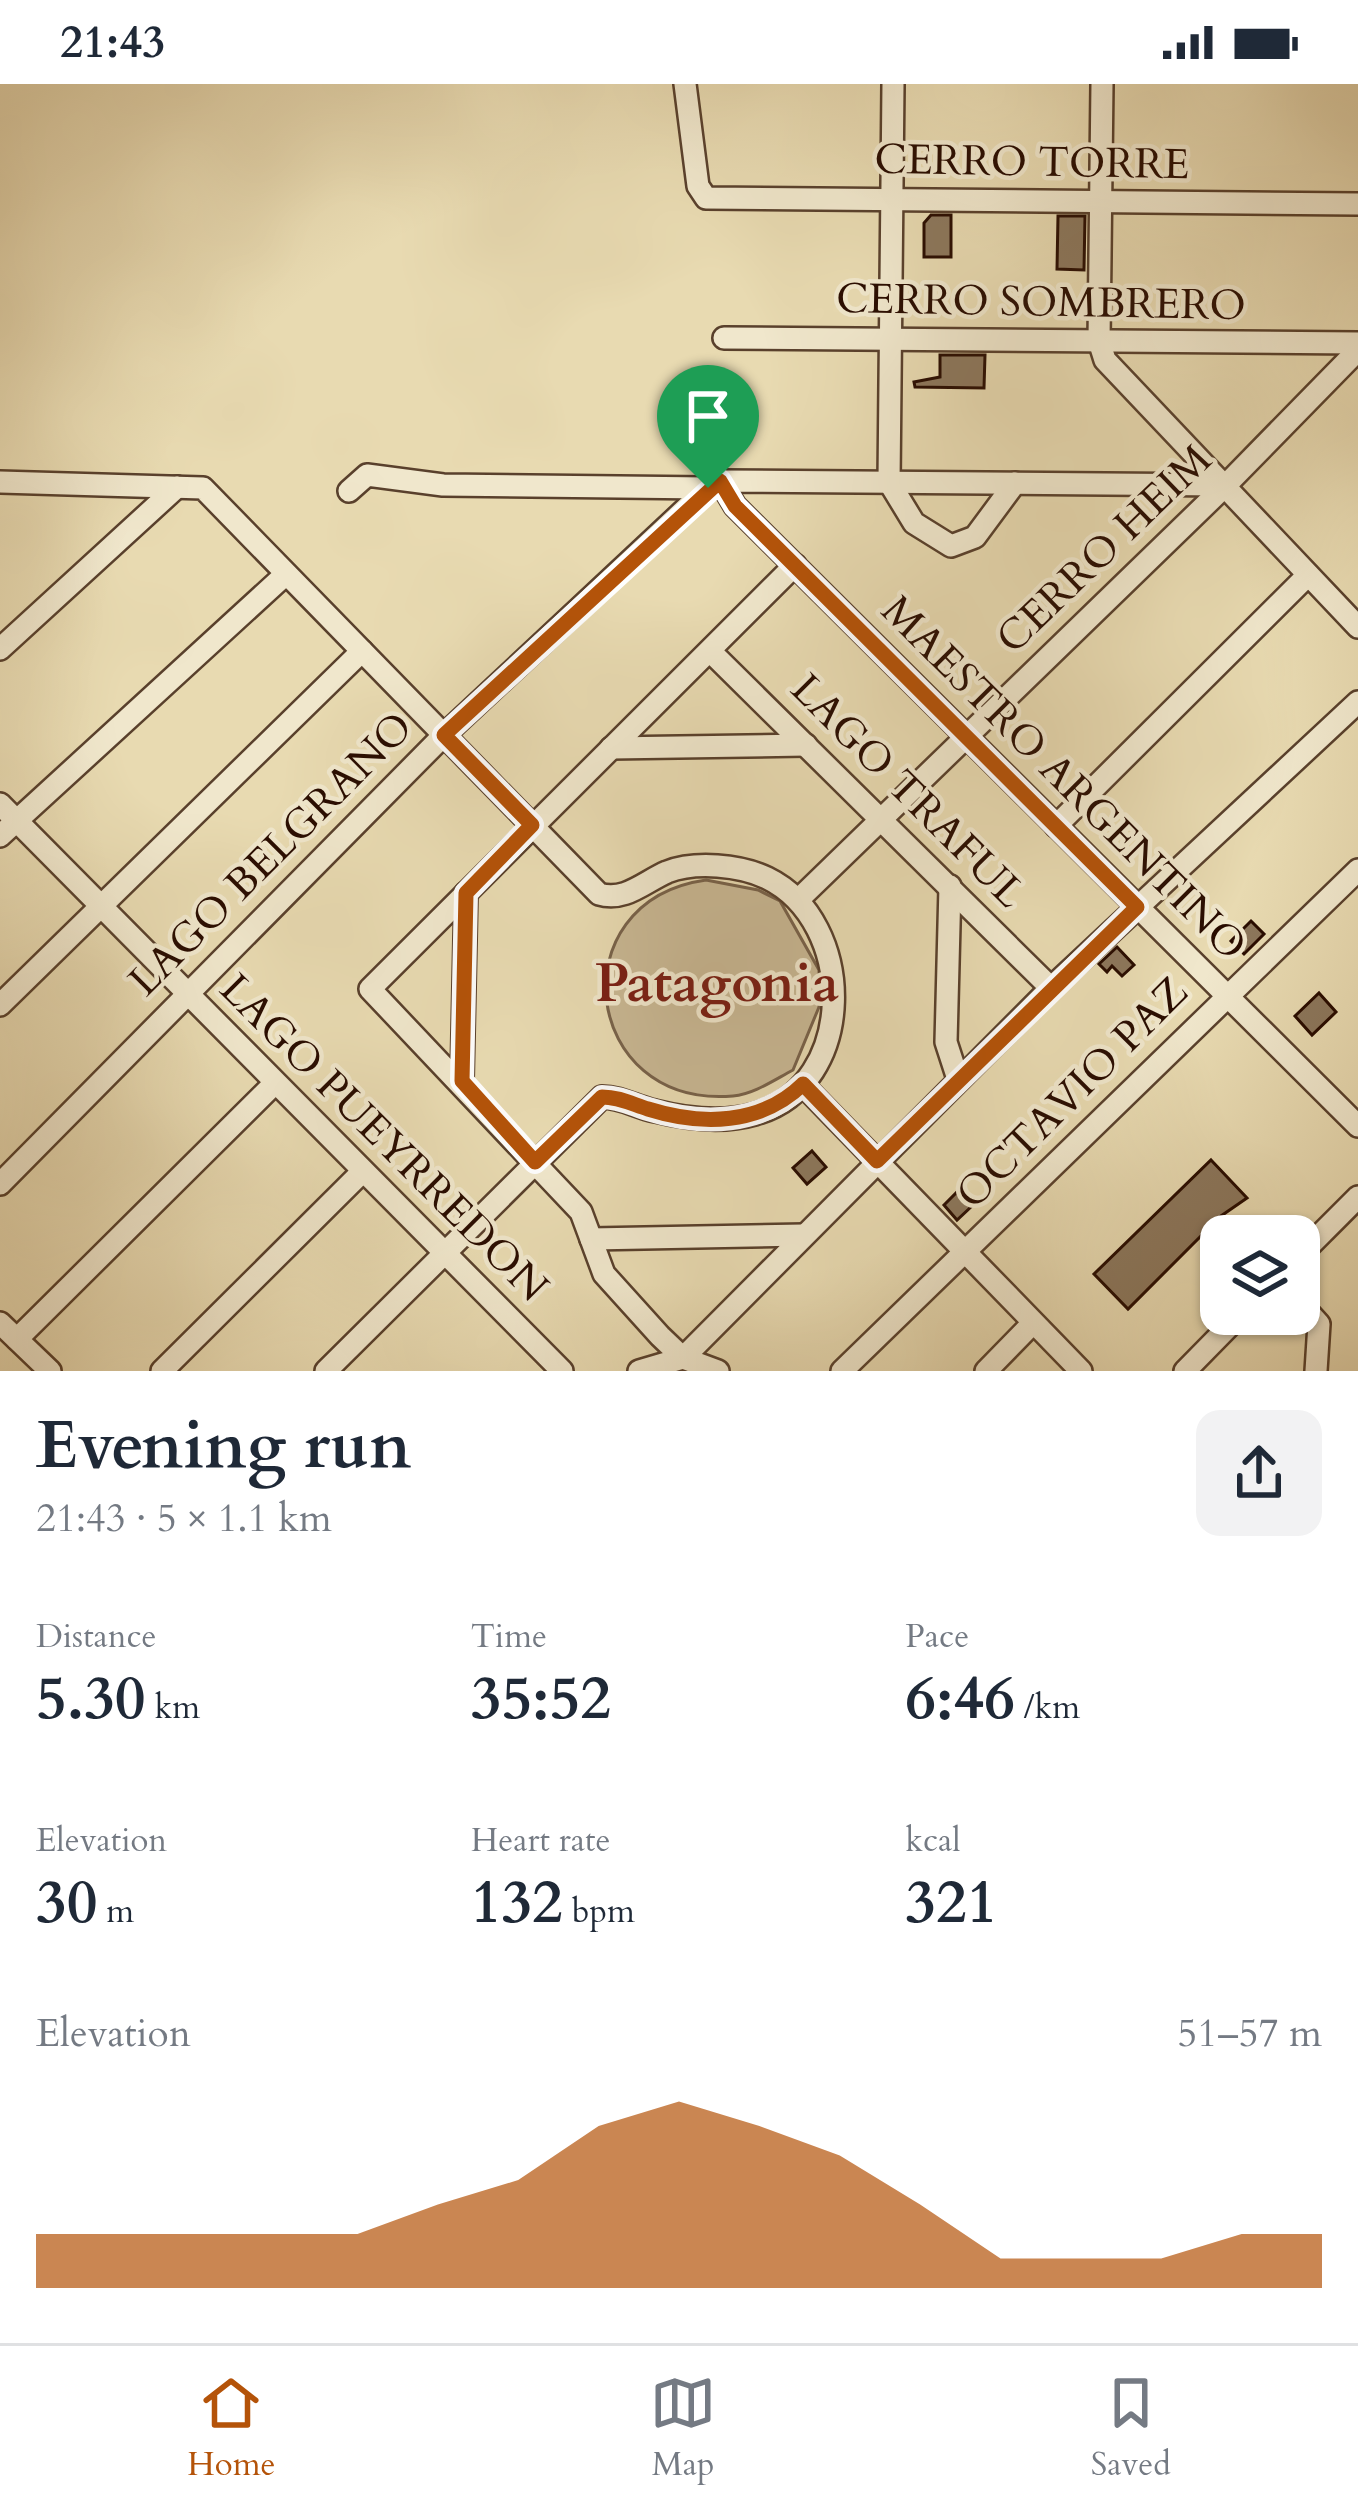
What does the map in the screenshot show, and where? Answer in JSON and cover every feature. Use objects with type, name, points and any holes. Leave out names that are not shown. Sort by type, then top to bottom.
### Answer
[{"type":"street","name":"CERRO TORRE","points":[[685,84],[698,186],[706,198],[1358,204]]},
{"type":"street","points":[[893,84],[889,482],[914,523],[951,546],[975,537],[1015,483]]},
{"type":"street","points":[[1102,84],[1099,341],[1105,360],[1358,627]]},
{"type":"street","name":"CERRO SOMBRERO","points":[[724,338],[1358,347]]},
{"type":"street","name":"CERRO HEIM","points":[[798,900],[1226,485],[1358,347]]},
{"type":"street","points":[[349,491],[367,475],[443,484],[1226,485]]},
{"type":"street","points":[[0,482],[203,488],[599,894],[622,896],[670,871],[700,866],[766,878],[798,900],[818,932],[836,992],[827,1044],[803,1084],[785,1102],[736,1119],[693,1118],[602,1097],[326,1371]]},
{"type":"street","name":"MAESTRO ARGENTINO","points":[[714,484],[1358,1126]]},
{"type":"street","name":"LAGO BELGRANO","points":[[0,1184],[444,735],[714,484]]},
{"type":"street","points":[[0,649],[177,487]]},
{"type":"street","points":[[718,1371],[683,1358],[604,1274],[580,1212],[462,1081],[370,989],[795,565]]},
{"type":"street","points":[[5,820],[286,574]]},
{"type":"street","points":[[1056,826],[1308,575]]},
{"type":"street","points":[[0,1004],[362,651]]},
{"type":"street","name":"LAGO TRAFUL","points":[[710,651],[1051,988]]},
{"type":"street","points":[[639,1371],[683,1358],[1051,988],[1358,702]]},
{"type":"street","points":[[611,748],[806,745]]},
{"type":"street","name":"LAGO PUEYRREDON","points":[[5,820],[101,908],[441,1255],[562,1371]]},
{"type":"street","name":"OCTAVIO PAZ","points":[[842,1371],[1358,870]]},
{"type":"street","points":[[950,886],[946,1042],[958,1079]]},
{"type":"street","points":[[462,1081],[466,893]]},
{"type":"street","points":[[50,1371],[8,1331],[274,1084]]},
{"type":"street","points":[[803,1084],[1081,1371]]},
{"type":"street","points":[[162,1371],[361,1173]]},
{"type":"street","points":[[1320,1235],[1358,1196]]},
{"type":"street","points":[[591,1239],[804,1235]]},
{"type":"street","points":[[986,1371],[1033,1323]]},
{"type":"street","points":[[1185,1371],[1220,1335]]},
{"type":"street","points":[[1316,1371],[1318,1335]]},
{"type":"shaded area","points":[[706,880],[758,890],[780,901],[819,970],[819,1007],[793,1070],[756,1090],[733,1096],[682,1091],[644,1071],[618,1039],[607,1001],[609,961],[626,924],[658,896]]},
{"type":"building","points":[[931,215],[951,215],[951,257],[924,257],[924,223]]},
{"type":"building","points":[[1058,216],[1085,216],[1084,270],[1057,269]]},
{"type":"building","points":[[940,355],[985,355],[984,388],[915,387],[914,382],[940,377]]},
{"type":"building","points":[[1251,921],[1264,934],[1244,954],[1231,941]]},
{"type":"building","points":[[1117,947],[1134,965],[1122,976],[1112,966],[1107,972],[1099,964]]},
{"type":"building","points":[[1319,993],[1336,1012],[1312,1035],[1295,1016]]},
{"type":"building","points":[[812,1151],[826,1167],[807,1184],[793,1168]]},
{"type":"building","points":[[1211,1160],[1247,1198],[1222,1215],[1200,1215],[1200,1237],[1128,1309],[1094,1274]]},
{"type":"building","points":[[958,1191],[972,1206],[957,1220],[944,1205]]},
{"type":"district","name":"Patagonia","points":[[717,984]]},
{"type":"route","points":[[720,481],[735,506],[1137,907],[877,1161],[803,1084],[785,1102],[736,1119],[693,1118],[602,1097],[535,1162],[462,1081],[466,893],[532,825],[444,735],[708,488],[720,481]]}]
